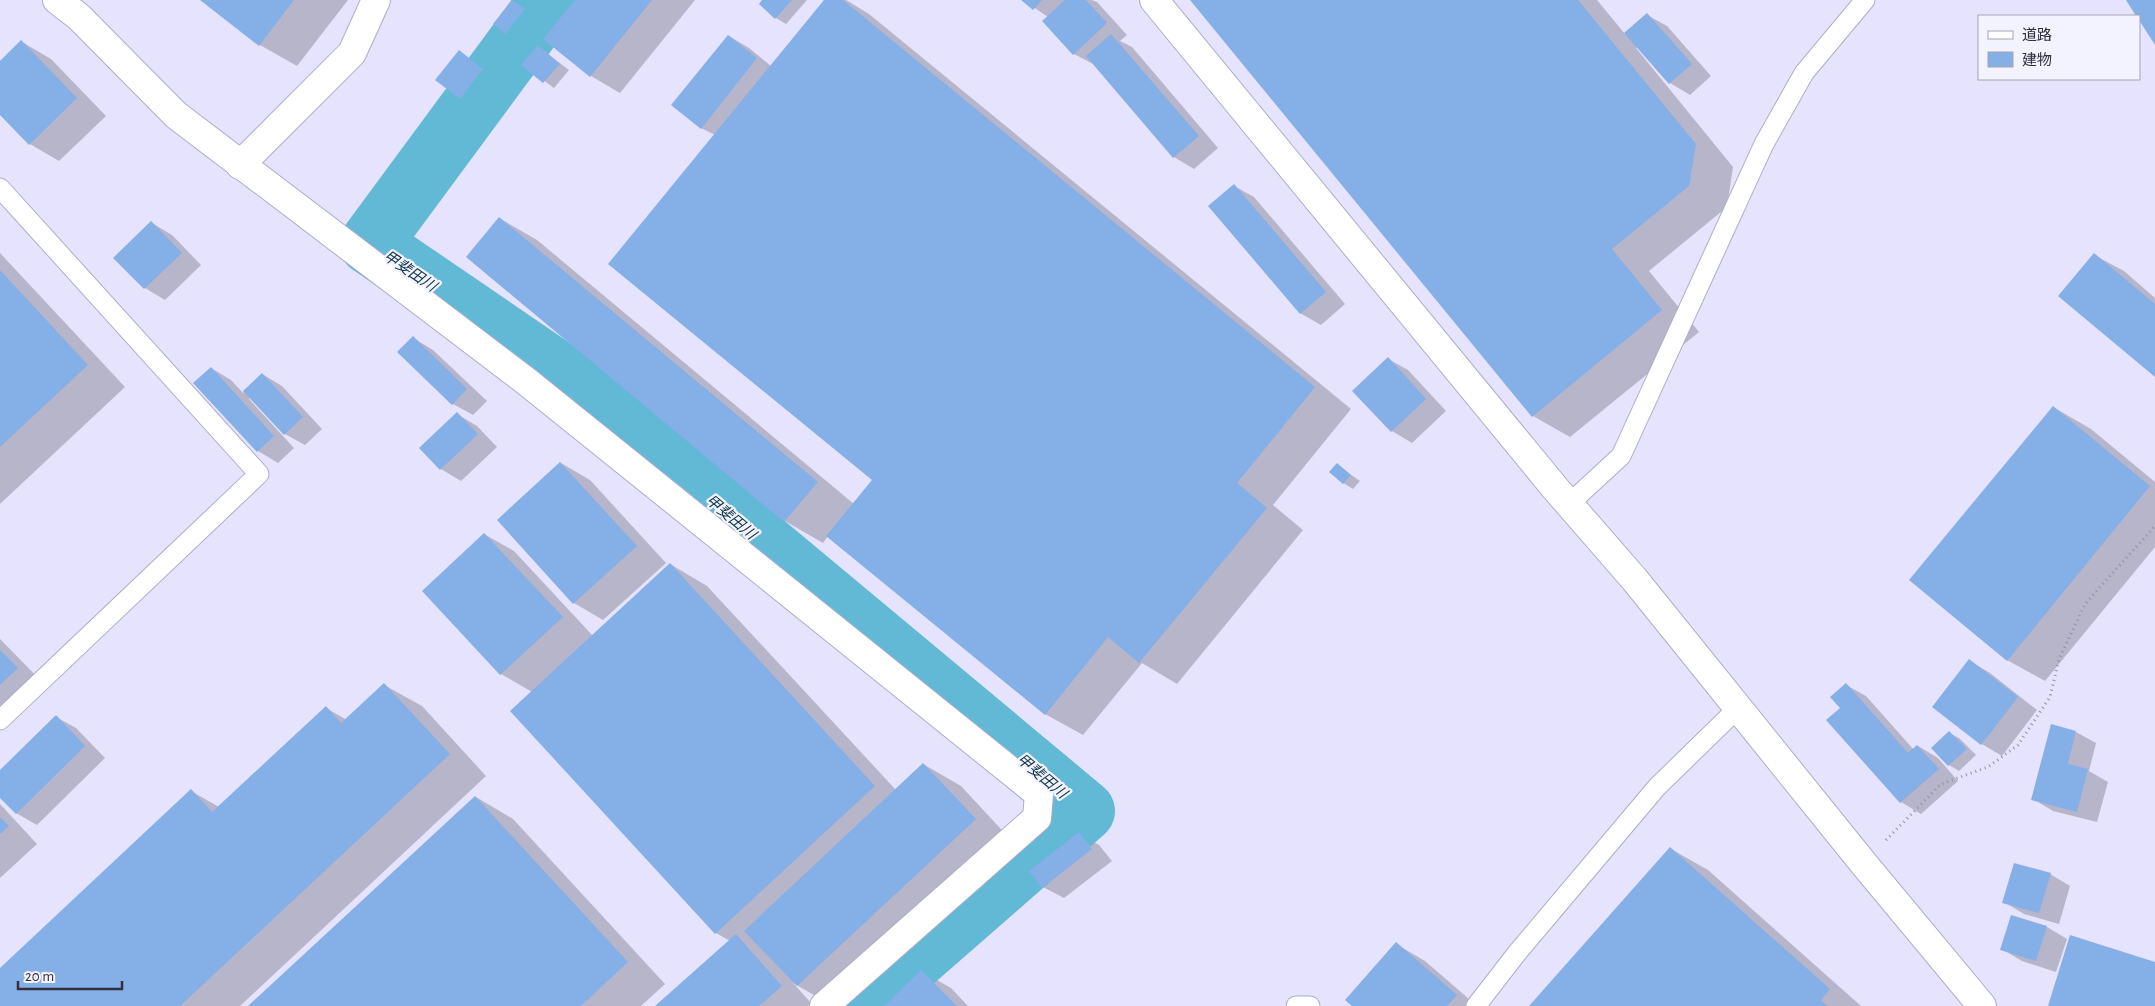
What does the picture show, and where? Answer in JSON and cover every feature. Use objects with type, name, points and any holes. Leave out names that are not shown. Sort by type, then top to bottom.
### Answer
[{"type":"street","points":[[57,0],[79,17],[176,115],[526,381],[1039,794],[1037,818],[824,1006]]},
{"type":"street","points":[[240,165],[352,53],[376,0]]},
{"type":"street","points":[[1154,0],[1569,504],[1635,580],[1864,864],[1982,1006]]},
{"type":"lane","points":[[1569,504],[1621,456],[1764,144],[1804,73],[1865,0]]},
{"type":"lane","points":[[0,188],[259,474],[0,720]]},
{"type":"lane","points":[[1476,1006],[1516,953],[1657,788],[1738,708]]},
{"type":"lane","points":[[1296,1006],[1310,1006]]},
{"type":"path","points":[[1864,864],[1941,784],[1988,767],[2018,745],[2050,697],[2059,659],[2085,604],[2155,526]]},
{"type":"building","points":[[200,0],[294,0],[259,46]]},
{"type":"building","points":[[512,0],[525,9],[505,34],[493,24]]},
{"type":"building","points":[[575,0],[652,0],[590,77],[543,39]]},
{"type":"building","points":[[762,0],[792,0],[775,19],[759,4]]},
{"type":"building","points":[[824,0],[843,0],[1315,387],[1237,483],[1267,508],[1139,663],[1108,637],[1045,715],[826,536],[872,480],[608,264]]},
{"type":"building","points":[[1021,0],[1042,0],[1033,10]]},
{"type":"building","points":[[1065,0],[1086,0],[1107,23],[1073,55],[1042,21]]},
{"type":"building","points":[[1190,0],[1578,0],[1696,144],[1689,186],[1612,249],[1662,310],[1532,417]]},
{"type":"building","points":[[2126,0],[2155,0],[2155,45],[2140,22],[2140,15],[2135,15]]},
{"type":"building","points":[[1647,13],[1692,64],[1669,84],[1624,33]]},
{"type":"building","points":[[1111,34],[1199,136],[1173,158],[1086,56]]},
{"type":"building","points":[[728,35],[757,58],[701,129],[671,105]]},
{"type":"building","points":[[21,40],[77,98],[29,145],[0,115],[0,61]]},
{"type":"building","points":[[538,45],[560,64],[543,83],[521,65]]},
{"type":"building","points":[[459,50],[483,69],[460,99],[435,80]]},
{"type":"building","points":[[1234,184],[1326,292],[1300,314],[1208,206]]},
{"type":"building","points":[[499,217],[818,482],[784,522],[466,257]]},
{"type":"building","points":[[151,221],[182,253],[144,289],[113,258]]},
{"type":"building","points":[[2094,253],[2155,304],[2155,377],[2058,296]]},
{"type":"building","points":[[0,270],[88,365],[0,447]]},
{"type":"building","points":[[413,336],[467,389],[452,405],[397,352]]},
{"type":"building","points":[[1388,357],[1426,399],[1391,432],[1352,391]]},
{"type":"building","points":[[211,367],[274,436],[257,452],[193,383]]},
{"type":"building","points":[[262,373],[303,417],[284,435],[243,391]]},
{"type":"building","points":[[2053,406],[2150,486],[2007,661],[1909,580]]},
{"type":"building","points":[[457,412],[478,434],[440,470],[419,448]]},
{"type":"building","points":[[560,462],[637,546],[573,604],[497,520]]},
{"type":"building","points":[[1337,463],[1351,475],[1343,484],[1329,472]]},
{"type":"building","points":[[484,533],[563,617],[500,675],[422,591]]},
{"type":"building","points":[[670,563],[875,786],[715,934],[510,711]]},
{"type":"building","points":[[0,650],[18,668],[0,685]]},
{"type":"building","points":[[1969,659],[2018,697],[1981,745],[1932,707]]},
{"type":"building","points":[[384,683],[450,754],[180,1006],[0,1006],[0,968],[191,789],[212,812],[326,706],[341,723]]},
{"type":"building","points":[[1846,683],[1908,753],[1917,745],[1939,769],[1900,803],[1826,720],[1840,708],[1830,697]]},
{"type":"building","points":[[56,715],[85,746],[16,814],[0,798],[0,770]]},
{"type":"building","points":[[2051,724],[2076,731],[2068,764],[2088,769],[2077,812],[2031,800]]},
{"type":"building","points":[[1949,731],[1967,749],[1948,766],[1931,748]]},
{"type":"building","points":[[923,763],[976,819],[797,986],[744,931]]},
{"type":"building","points":[[475,796],[628,962],[581,1006],[248,1006]]},
{"type":"building","points":[[0,817],[9,826],[0,834]]},
{"type":"building","points":[[1079,832],[1092,849],[1042,888],[1029,871]]},
{"type":"building","points":[[1670,847],[1830,989],[1821,1000],[1827,1006],[1529,1006]]},
{"type":"building","points":[[2014,863],[2051,873],[2039,913],[2002,903]]},
{"type":"building","points":[[2011,915],[2047,926],[2036,961],[2000,950]]},
{"type":"building","points":[[736,934],[782,986],[759,1006],[655,1006]]},
{"type":"building","points":[[2070,935],[2155,962],[2155,1006],[2048,1006]]},
{"type":"building","points":[[1396,942],[1457,995],[1447,1006],[1352,1006],[1345,1000]]},
{"type":"building","points":[[921,970],[957,1006],[884,1006]]},
{"type":"waterway","name":"甲斐田川","points":[[550,0],[370,244],[559,373],[1084,811],[861,1006]]}]
